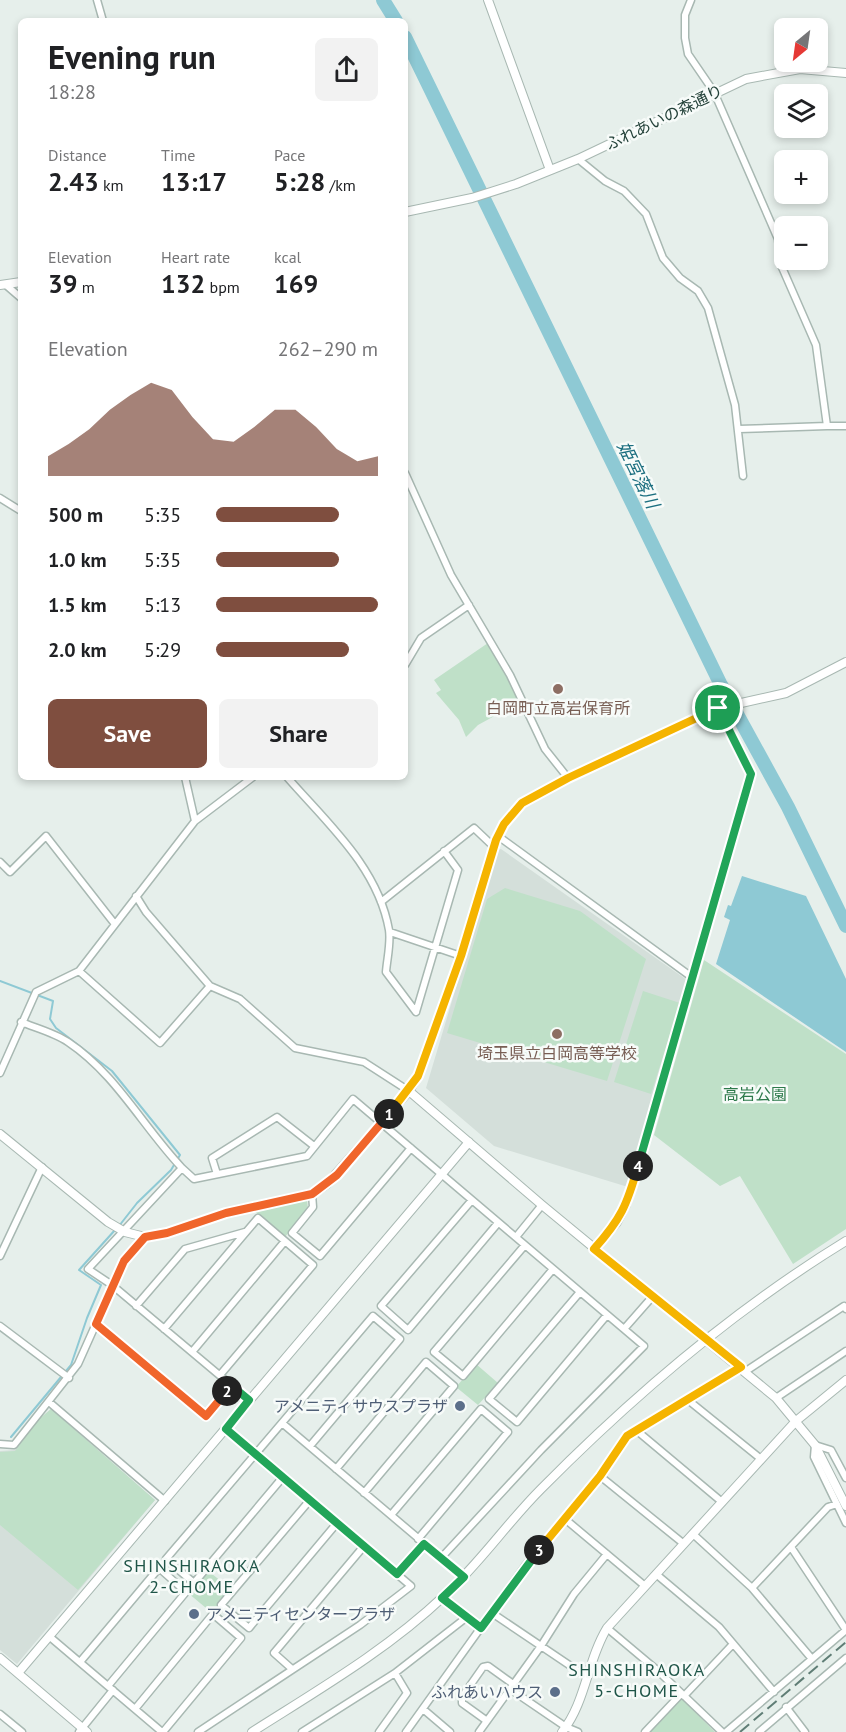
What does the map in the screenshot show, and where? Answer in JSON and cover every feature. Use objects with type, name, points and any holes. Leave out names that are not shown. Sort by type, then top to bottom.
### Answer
[{"type":"street","points":[[97,0],[102,18]]},
{"type":"street","points":[[488,0],[549,170]]},
{"type":"street","points":[[691,0],[685,15],[684,38],[688,54],[714,92],[778,239],[781,265],[816,345],[827,426]]},
{"type":"street","name":"ふれあいの森通り","points":[[408,211],[489,193],[578,159],[650,126],[714,92],[746,79],[776,71],[816,69],[846,73]]},
{"type":"street","points":[[578,159],[605,181],[624,191],[646,214],[663,258],[680,278],[698,291],[708,308],[728,375],[739,429],[743,476]]},
{"type":"street","points":[[3,285],[18,282]]},
{"type":"street","points":[[3,285],[18,296]]},
{"type":"street","points":[[739,429],[846,426]]},
{"type":"street","points":[[408,481],[446,565],[524,703],[545,749],[568,778]]},
{"type":"street","points":[[0,498],[18,510]]},
{"type":"street","points":[[408,660],[421,638],[469,605]]},
{"type":"street","points":[[0,1134],[108,1222],[125,1232],[145,1237],[167,1233],[226,1213],[312,1194],[332,1180],[409,1091],[418,1076],[461,956],[498,836],[504,824],[522,803],[568,778],[718,708],[786,693],[846,662]]},
{"type":"street","points":[[594,1249],[617,1223],[626,1206],[751,774],[718,708]]},
{"type":"street","points":[[186,780],[195,821]]},
{"type":"street","points":[[0,1073],[36,992],[79,971],[195,821],[249,780]]},
{"type":"street","points":[[290,780],[357,855],[381,902],[390,932],[386,972],[416,1012],[458,870],[444,851]]},
{"type":"street","points":[[381,902],[474,828],[494,848]]},
{"type":"street","points":[[0,862],[10,872],[46,836],[114,923]]},
{"type":"street","points":[[498,836],[693,978]]},
{"type":"street","points":[[136,896],[146,912],[210,986],[240,999],[295,1047],[364,1062],[409,1091],[594,1249],[743,1369],[776,1398],[815,1445],[846,1506]]},
{"type":"street","points":[[390,932],[461,956]]},
{"type":"street","points":[[79,971],[160,1043],[210,986]]},
{"type":"street","points":[[21,1022],[67,1040],[95,1063],[121,1091],[156,1140],[194,1179],[307,1156],[353,1099],[644,1346],[541,1450],[441,1558]]},
{"type":"street","points":[[217,1174],[212,1158],[278,1117],[314,1146]]},
{"type":"street","points":[[18,1674],[469,1142]]},
{"type":"street","points":[[312,1194],[313,1207],[291,1233],[320,1257],[411,1148]]},
{"type":"street","points":[[0,1256],[3,1244],[42,1167]]},
{"type":"street","points":[[182,1168],[143,1208],[125,1232],[88,1269],[112,1285],[249,1400]]},
{"type":"street","points":[[472,1200],[381,1306],[408,1330],[498,1222]]},
{"type":"street","points":[[516,1238],[542,1205]]},
{"type":"street","points":[[164,1329],[258,1218],[313,1265],[219,1375]]},
{"type":"street","points":[[136,1306],[185,1249],[246,1232]]},
{"type":"street","points":[[0,1444],[14,1445],[69,1377],[88,1346],[124,1261],[145,1237]]},
{"type":"street","points":[[192,1352],[285,1241]]},
{"type":"street","points":[[252,1732],[344,1673],[442,1598],[464,1577],[539,1491],[595,1436],[705,1340],[846,1241]]},
{"type":"street","points":[[525,1245],[434,1352],[463,1376],[553,1269]]},
{"type":"street","points":[[580,1292],[489,1399],[517,1422],[607,1315]]},
{"type":"street","points":[[624,1329],[653,1296]]},
{"type":"street","points":[[406,1732],[525,1566],[600,1476],[627,1436],[743,1369],[844,1306],[846,1309]]},
{"type":"street","points":[[283,1477],[194,1583],[166,1559],[373,1316],[400,1339],[310,1446]]},
{"type":"street","points":[[96,1324],[206,1416],[232,1386]]},
{"type":"street","points":[[0,1326],[69,1377]]},
{"type":"street","points":[[776,1398],[846,1351]]},
{"type":"street","points":[[336,1469],[426,1362],[454,1386],[364,1493]]},
{"type":"street","points":[[564,1730],[580,1700],[598,1643],[607,1628],[796,1421],[846,1380]]},
{"type":"street","points":[[688,1400],[761,1459]]},
{"type":"street","points":[[49,1402],[165,1501]]},
{"type":"street","points":[[391,1515],[481,1409],[508,1432],[418,1539]]},
{"type":"street","points":[[282,1423],[464,1577]]},
{"type":"street","points":[[198,1732],[360,1625],[411,1586],[226,1429]]},
{"type":"street","points":[[636,1430],[722,1502]]},
{"type":"street","points":[[815,1445],[831,1450],[846,1478]]},
{"type":"street","points":[[815,1445],[814,1457],[846,1523]]},
{"type":"street","points":[[600,1476],[684,1544]]},
{"type":"street","points":[[310,1500],[221,1605],[249,1628],[337,1523]]},
{"type":"street","points":[[753,1588],[828,1507],[837,1504]]},
{"type":"street","points":[[565,1519],[645,1586]]},
{"type":"street","points":[[693,1534],[753,1588],[812,1659]]},
{"type":"street","points":[[397,1574],[424,1544]]},
{"type":"street","points":[[292,1669],[274,1653],[364,1546]]},
{"type":"street","points":[[607,1628],[724,1732],[846,1630],[791,1547]]},
{"type":"street","points":[[479,1732],[541,1646],[574,1594],[607,1554]]},
{"type":"street","points":[[0,1658],[82,1731],[110,1688],[186,1592],[159,1568],[80,1662]]},
{"type":"street","points":[[656,1574],[719,1627],[774,1692]]},
{"type":"street","points":[[442,1598],[481,1628]]},
{"type":"street","points":[[492,1613],[587,1677]]},
{"type":"street","points":[[50,1637],[162,1732],[241,1638],[213,1614],[135,1709]]},
{"type":"street","points":[[302,1732],[395,1673],[467,1617]]},
{"type":"street","points":[[645,1732],[734,1644]]},
{"type":"street","points":[[759,1732],[846,1658]]},
{"type":"street","points":[[487,1721],[462,1703],[462,1697],[483,1667],[488,1666],[564,1730],[578,1732]]},
{"type":"street","points":[[379,1732],[407,1693],[395,1673]]},
{"type":"street","points":[[786,1707],[805,1732]]},
{"type":"street","points":[[423,1709],[450,1732]]},
{"type":"street","points":[[0,1714],[22,1732]]},
{"type":"shaded area","name":"埼玉県立白岡高等学校","points":[[501,849],[687,980],[628,1187],[494,1146],[426,1088],[497,850]]},
{"type":"shaded area","points":[[51,1409],[155,1500],[17,1664],[0,1650],[0,1451],[14,1450],[38,1420]]},
{"type":"green space","points":[[488,643],[520,702],[478,725],[466,737],[459,720],[436,693],[441,690],[434,680]]},
{"type":"green space","points":[[505,888],[580,911],[646,959],[607,1081],[447,1033],[487,899]]},
{"type":"green space","name":"高岩公園","points":[[704,960],[846,1054],[846,1229],[793,1264],[740,1176],[720,1186],[654,1135]]},
{"type":"green space","points":[[643,991],[680,1003],[651,1094],[614,1082]]},
{"type":"green space","points":[[307,1200],[308,1209],[285,1237],[254,1211]]},
{"type":"green space","points":[[476,1364],[498,1383],[478,1405],[456,1387]]},
{"type":"green space","points":[[51,1409],[155,1500],[78,1590],[0,1525],[0,1452],[15,1451],[38,1420]]},
{"type":"green space","points":[[207,1570],[231,1589],[212,1613],[188,1593]]},
{"type":"green space","points":[[681,1698],[715,1732],[650,1732]]},
{"type":"water","points":[[742,876],[806,896],[846,979],[846,1052],[716,964],[730,920],[724,917],[728,905],[731,906]]},
{"type":"waterway","name":"姫宮落川","points":[[383,0],[394,18]]},
{"type":"waterway","name":"姫宮落川","points":[[408,43],[720,683],[788,807],[846,926]]},
{"type":"waterway","points":[[0,981],[53,1001],[50,1019],[56,1028],[112,1071],[180,1155],[171,1170],[137,1203],[119,1226]]},
{"type":"waterway","points":[[11,1437],[71,1365],[101,1285],[79,1270],[115,1230]]},
{"type":"railway","points":[[740,1732],[846,1642]]},
{"type":"place","name":"白岡町立高岩保育所","points":[[558,689]]},
{"type":"place","name":"埼玉県立白岡高等学校","points":[[557,1034]]},
{"type":"place","name":"アメニティサウスプラザ","points":[[460,1406]]},
{"type":"place","name":"アメニティセンタープラザ","points":[[194,1614]]},
{"type":"place","name":"ふれあいハウス","points":[[555,1692]]},
{"type":"district","name":"SHINSHIRAOKA 2-CHOME","points":[[192,1576]]},
{"type":"district","name":"SHINSHIRAOKA 5-CHOME","points":[[637,1680]]},
{"type":"route","points":[[718,708],[751,774],[626,1206],[617,1223],[594,1249],[741,1367],[627,1436],[600,1476],[525,1566],[481,1628],[442,1598],[464,1577],[424,1544],[397,1574],[226,1429],[249,1400],[232,1386],[206,1416],[96,1324],[124,1261],[145,1237],[167,1233],[226,1213],[312,1194],[337,1175],[409,1091],[418,1076],[461,956],[496,840],[504,824],[522,803],[568,778],[718,708]]}]
